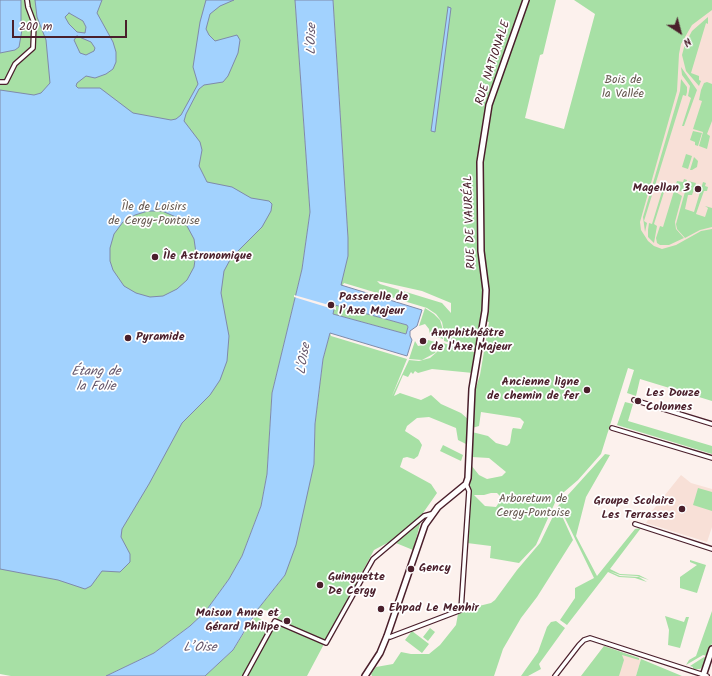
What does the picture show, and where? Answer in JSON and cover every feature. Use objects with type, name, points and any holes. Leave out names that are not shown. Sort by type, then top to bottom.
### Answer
[{"type":"street","points":[[0,82],[6,82],[15,64],[33,48],[34,23],[28,7],[28,0]]},
{"type":"street","name":"RUE NATIONALE","points":[[485,133],[491,99],[526,0]]},
{"type":"street","name":"RUE DE VAURÉAL","points":[[466,484],[468,478],[472,389],[486,311],[479,179],[485,133]]},
{"type":"street","points":[[634,400],[712,424]]},
{"type":"street","points":[[612,428],[712,458]]},
{"type":"street","points":[[365,676],[380,653],[387,636],[425,525],[431,514],[466,484],[469,491],[461,610],[390,637],[387,636]]},
{"type":"street","points":[[245,676],[274,621],[326,642],[373,559],[424,516],[431,514]]},
{"type":"street","points":[[635,524],[712,549]]},
{"type":"street","points":[[555,676],[583,640],[590,638],[705,676],[712,648]]},
{"type":"shaded area","points":[[712,6],[712,378],[623,250],[678,36]]},
{"type":"shaded area","name":"Groupe Scolaire Les Terrasses","points":[[681,475],[691,483],[712,489],[712,527],[707,542],[646,523],[649,518],[648,516]]},
{"type":"shaded area","points":[[604,646],[641,659],[636,676],[581,676]]},
{"type":"green space","name":"Île de Loisirs de Cergy-Pontoise","points":[[0,0],[295,0],[310,212],[302,269],[272,393],[267,474],[261,506],[242,556],[229,579],[205,612],[190,626],[154,653],[106,676],[11,676],[0,674]]},
{"type":"green space","points":[[333,0],[556,0],[543,54],[540,55],[525,118],[564,129],[595,14],[574,0],[712,0],[712,10],[692,25],[681,44],[677,91],[640,222],[641,230],[648,241],[654,246],[662,249],[676,245],[701,231],[712,229],[712,401],[640,379],[636,396],[627,393],[634,370],[628,368],[601,454],[578,480],[557,498],[536,545],[519,563],[490,558],[491,546],[467,543],[471,498],[471,465],[479,475],[487,479],[502,476],[506,472],[489,458],[472,457],[472,432],[488,436],[496,443],[507,446],[510,443],[513,428],[521,429],[524,422],[520,418],[481,412],[479,426],[472,428],[474,394],[480,375],[489,322],[480,320],[477,351],[444,341],[442,322],[436,314],[427,308],[344,283],[342,286],[340,285],[348,256]],"holes":[[[377,281],[422,291],[451,303],[451,313],[442,303],[380,284]],[[497,493],[500,496],[500,501],[496,507],[485,506],[474,495]]]},
{"type":"green space","points":[[708,17],[708,24],[706,23],[691,73],[699,76],[699,80],[701,81],[699,86],[686,71],[682,55],[685,44],[692,31]]},
{"type":"green space","points":[[681,67],[697,90],[684,126],[682,126],[691,98],[688,96],[690,86],[682,75]]},
{"type":"green space","points":[[681,79],[687,87],[687,92],[686,96],[683,95],[644,221],[647,223],[645,232],[643,217],[680,91]]},
{"type":"green space","points":[[707,82],[712,84],[712,121],[707,134],[710,136],[707,149],[699,146],[703,132],[693,129],[702,101],[699,100],[701,90],[704,83]]},
{"type":"green space","points":[[693,131],[702,133],[698,146],[695,145],[695,142],[690,140]]},
{"type":"green space","points":[[686,154],[692,156],[688,169],[682,167]]},
{"type":"green space","points":[[694,157],[698,161],[697,167],[690,170]]},
{"type":"green space","points":[[684,179],[687,180],[684,192],[674,190],[677,181],[683,182]]},
{"type":"green space","points":[[688,181],[696,183],[692,195],[688,195],[685,209],[694,212],[703,182],[706,183],[705,186],[708,187],[707,191],[704,191],[696,214],[705,217],[708,208],[705,206],[712,208],[712,227],[700,230],[685,238],[677,229],[676,224]]},
{"type":"green space","points":[[663,188],[665,189],[654,224],[657,226],[654,243],[648,237],[649,223],[652,224]]},
{"type":"green space","points":[[674,191],[682,196],[675,222],[676,229],[684,238],[669,245],[660,245],[657,243],[656,238],[660,226],[663,227]]},
{"type":"green space","points":[[335,305],[407,325],[408,327],[406,334],[333,314]]},
{"type":"green space","points":[[425,308],[440,320],[443,330],[443,339],[430,335],[429,329],[425,324],[419,326]]},
{"type":"green space","points":[[330,333],[331,336],[407,359],[392,396],[409,360],[419,361],[430,358],[438,351],[443,343],[477,353],[473,359],[475,361],[473,373],[432,369],[418,373],[415,371],[413,374],[411,372],[408,377],[403,375],[394,396],[400,393],[421,400],[431,395],[441,404],[461,413],[469,420],[468,445],[458,440],[456,428],[429,417],[417,418],[407,426],[405,431],[419,440],[422,445],[418,456],[414,459],[407,457],[403,458],[400,467],[431,484],[437,493],[423,513],[413,550],[391,541],[374,550],[307,676],[205,676],[233,650],[255,616],[271,625],[282,613],[258,609],[285,575],[314,464],[315,424],[323,359]]},
{"type":"green space","points":[[428,340],[442,344],[435,353],[422,360],[409,359],[415,341],[418,346],[424,345]]},
{"type":"green space","points":[[625,402],[633,404],[628,421],[712,446],[712,454],[617,425]]},
{"type":"green space","points":[[443,445],[463,455],[461,461],[440,451]]},
{"type":"green space","points":[[605,454],[610,455],[586,497],[576,536],[597,576],[635,529],[641,528],[610,569],[620,574],[639,575],[649,580],[637,576],[620,575],[609,571],[620,576],[639,577],[647,582],[635,578],[619,577],[608,572],[567,625],[560,620],[575,598],[575,588],[594,578],[563,514],[562,516],[573,540],[537,597],[521,618],[503,649],[494,676],[372,676],[371,674],[376,667],[393,664],[401,652],[411,654],[429,654],[440,645],[456,625],[458,614],[463,610],[491,603],[495,600],[517,570],[540,543],[558,506]]},
{"type":"green space","points":[[698,488],[712,492],[712,511],[693,505]]},
{"type":"green space","points":[[690,560],[706,565],[697,593],[680,588],[680,577],[697,565],[690,562]]},
{"type":"green space","points":[[712,611],[712,643],[708,656],[703,655],[686,665],[689,660],[696,656]]},
{"type":"green space","points":[[665,616],[684,622],[686,617],[689,617],[680,648],[668,645],[669,630]]},
{"type":"green space","points":[[556,621],[565,628],[539,664],[541,669],[528,676],[521,676],[538,652],[547,627],[551,622]]},
{"type":"green space","points":[[430,628],[435,632],[428,641],[423,637]]},
{"type":"green space","points":[[412,631],[429,644],[422,653],[405,640]]},
{"type":"green space","points":[[604,646],[639,658],[639,660],[622,655],[624,660],[619,676],[581,676]]},
{"type":"green space","points":[[704,657],[707,658],[705,664],[700,669],[693,669],[693,667],[690,666]]},
{"type":"green space","points":[[641,659],[682,676],[636,676]]},
{"type":"water","points":[[0,0],[21,0],[21,24],[23,24],[19,47],[15,50],[0,53]]},
{"type":"water","name":"Étang de la Folie","points":[[35,0],[102,0],[97,13],[113,42],[116,52],[116,62],[113,69],[106,74],[95,78],[86,76],[77,83],[76,86],[78,88],[100,88],[133,113],[171,120],[176,119],[181,115],[198,84],[193,67],[200,22],[206,0],[234,0],[220,6],[210,14],[206,29],[215,41],[237,35],[240,40],[238,53],[228,76],[223,82],[204,85],[199,89],[184,121],[200,142],[202,150],[199,166],[207,182],[232,187],[251,198],[269,201],[272,204],[271,211],[262,227],[231,258],[224,271],[221,293],[229,336],[227,361],[220,380],[210,395],[182,423],[149,484],[122,529],[121,537],[130,554],[130,562],[120,572],[102,571],[91,586],[85,589],[58,580],[0,569],[0,90],[34,95],[41,93],[50,83],[46,40],[37,17]],"holes":[[[69,13],[83,21],[86,27],[85,33],[77,32],[69,24],[65,17]],[[77,36],[91,42],[95,48],[94,51],[86,55],[80,53],[74,40]],[[148,211],[162,211],[176,217],[187,226],[194,239],[196,253],[194,267],[187,280],[177,289],[163,296],[150,297],[136,293],[124,286],[113,270],[110,261],[110,248],[114,234],[123,222],[135,215]]]},
{"type":"water","name":"L’Oise","points":[[295,0],[333,0],[348,238],[348,256],[341,285],[422,310],[417,326],[410,331],[412,340],[407,356],[330,333],[323,359],[315,424],[314,464],[296,545],[285,575],[258,609],[233,650],[205,676],[106,676],[154,653],[190,626],[205,612],[229,579],[242,556],[261,506],[267,474],[272,393],[302,269],[310,212]],"holes":[[[335,305],[407,325],[408,327],[406,334],[333,314]]]},
{"type":"water","points":[[448,7],[451,8],[435,132],[431,131]]},
{"type":"pier","points":[[294,295],[336,307],[336,310],[294,297]]},
{"type":"place","name":"Magellan 3","points":[[698,189]]},
{"type":"place","name":"Île Astronomique","points":[[155,257]]},
{"type":"place","name":"Passerelle de l’Axe Majeur","points":[[331,305]]},
{"type":"place","name":"Pyramide","points":[[128,338]]},
{"type":"place","name":"Amphithéâtre de l'Axe Majeur","points":[[423,341]]},
{"type":"place","name":"Ancienne ligne de chemin de fer","points":[[587,390]]},
{"type":"place","name":"Les Douze Colonnes","points":[[638,401]]},
{"type":"place","name":"Groupe Scolaire Les Terrasses","points":[[682,509]]},
{"type":"place","name":"Gency","points":[[411,569]]},
{"type":"place","name":"Guinguette De Cergy","points":[[320,585]]},
{"type":"place","name":"Ehpad Le Menhir","points":[[381,609]]},
{"type":"place","name":"Maison Anne et Gérard Philipe","points":[[287,621]]},
{"type":"water label","name":"L'Oise","points":[[313,39]]},
{"type":"water label","name":"L'Oise","points":[[305,359]]},
{"type":"park label","name":"Bois de la Vallée","points":[[623,88]]},
{"type":"park label","name":"Arboretum de Cergy‐Pontoise","points":[[533,507]]}]
